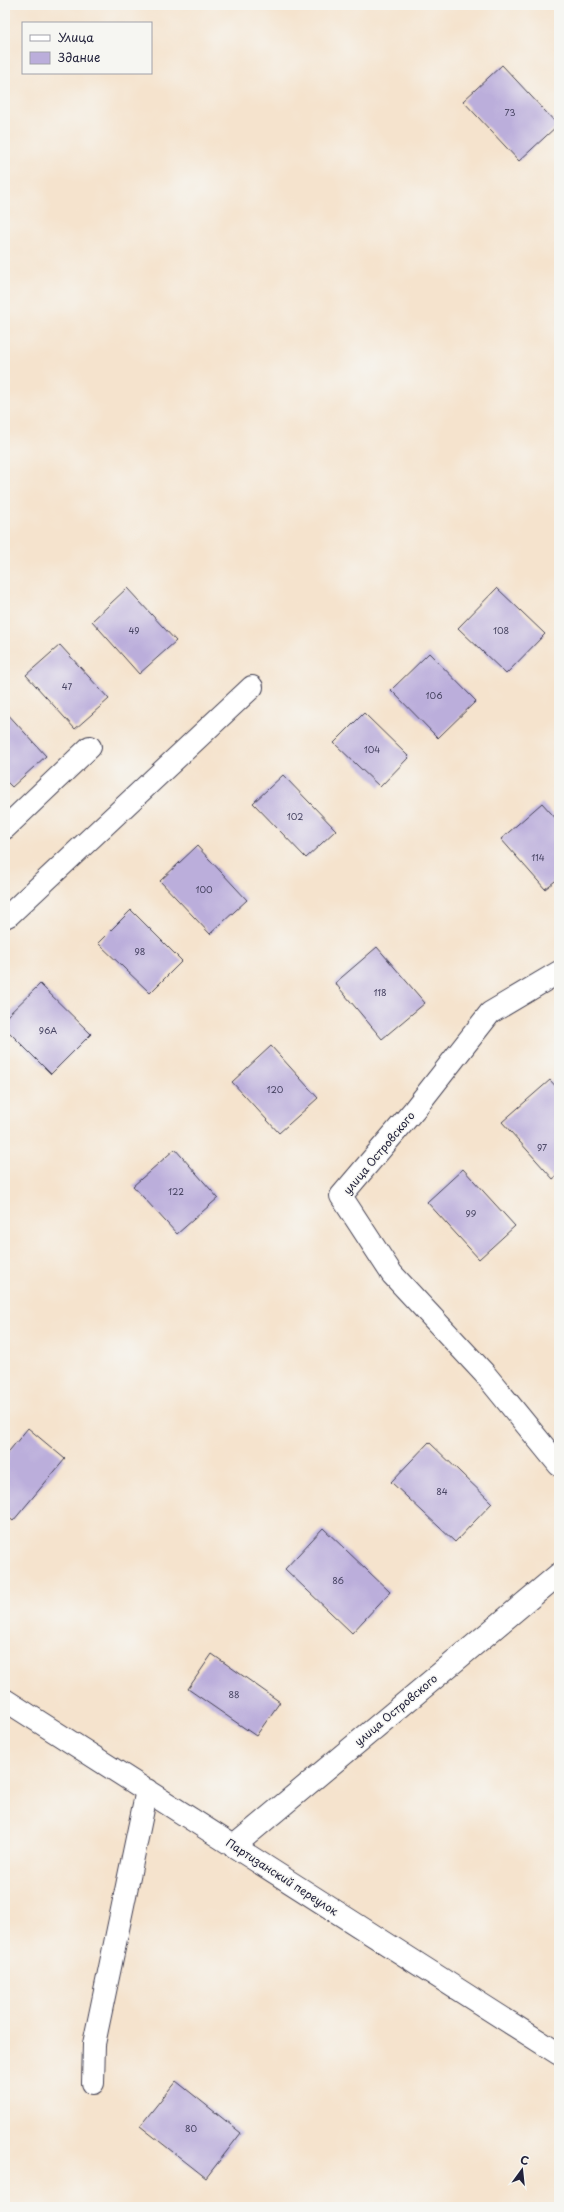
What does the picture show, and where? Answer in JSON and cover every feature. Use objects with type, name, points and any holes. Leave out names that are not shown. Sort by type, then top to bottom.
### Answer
[{"type":"street","points":[[5,917],[252,687]]},
{"type":"street","points":[[5,828],[90,747]]},
{"type":"street","name":"улица Островского","points":[[559,972],[490,1013],[414,1110],[341,1196],[392,1274],[484,1373],[559,1465]]},
{"type":"street","name":"улица Островского","points":[[234,1846],[559,1574]]},
{"type":"street","name":"Партизанский переулок","points":[[5,1700],[559,2054]]},
{"type":"street","points":[[94,2083],[94,2044],[147,1790]]},
{"type":"building","points":[[502,65],[558,125],[519,161],[463,101]]},
{"type":"building","points":[[127,588],[176,641],[139,674],[92,621]]},
{"type":"building","points":[[497,588],[545,634],[506,674],[458,628]]},
{"type":"building","points":[[60,645],[109,699],[75,729],[26,675]]},
{"type":"building","points":[[429,653],[476,701],[438,738],[391,690]]},
{"type":"building","points":[[5,711],[46,756],[12,787],[5,780]]},
{"type":"building","points":[[364,713],[409,757],[380,787],[334,743]]},
{"type":"building","points":[[283,775],[336,830],[306,858],[253,803]]},
{"type":"building","points":[[542,803],[559,822],[559,878],[545,889],[501,839]]},
{"type":"building","points":[[197,846],[247,900],[210,934],[160,881]]},
{"type":"building","points":[[131,910],[182,961],[150,993],[98,943]]},
{"type":"building","points":[[377,947],[425,1003],[382,1039],[335,983]]},
{"type":"building","points":[[40,984],[91,1034],[51,1074],[5,1028],[5,1018]]},
{"type":"building","points":[[271,1046],[318,1098],[279,1133],[232,1082]]},
{"type":"building","points":[[550,1080],[559,1090],[559,1174],[553,1179],[502,1122]]},
{"type":"building","points":[[175,1149],[218,1198],[177,1234],[133,1186]]},
{"type":"building","points":[[463,1169],[515,1226],[479,1259],[427,1202]]},
{"type":"building","points":[[28,1428],[65,1459],[13,1521],[5,1514],[5,1456]]},
{"type":"building","points":[[429,1442],[492,1503],[455,1542],[391,1482]]},
{"type":"building","points":[[323,1528],[390,1592],[352,1633],[285,1569]]},
{"type":"building","points":[[212,1654],[280,1702],[256,1736],[188,1689]]},
{"type":"building","points":[[176,2081],[241,2133],[206,2178],[140,2126]]}]
